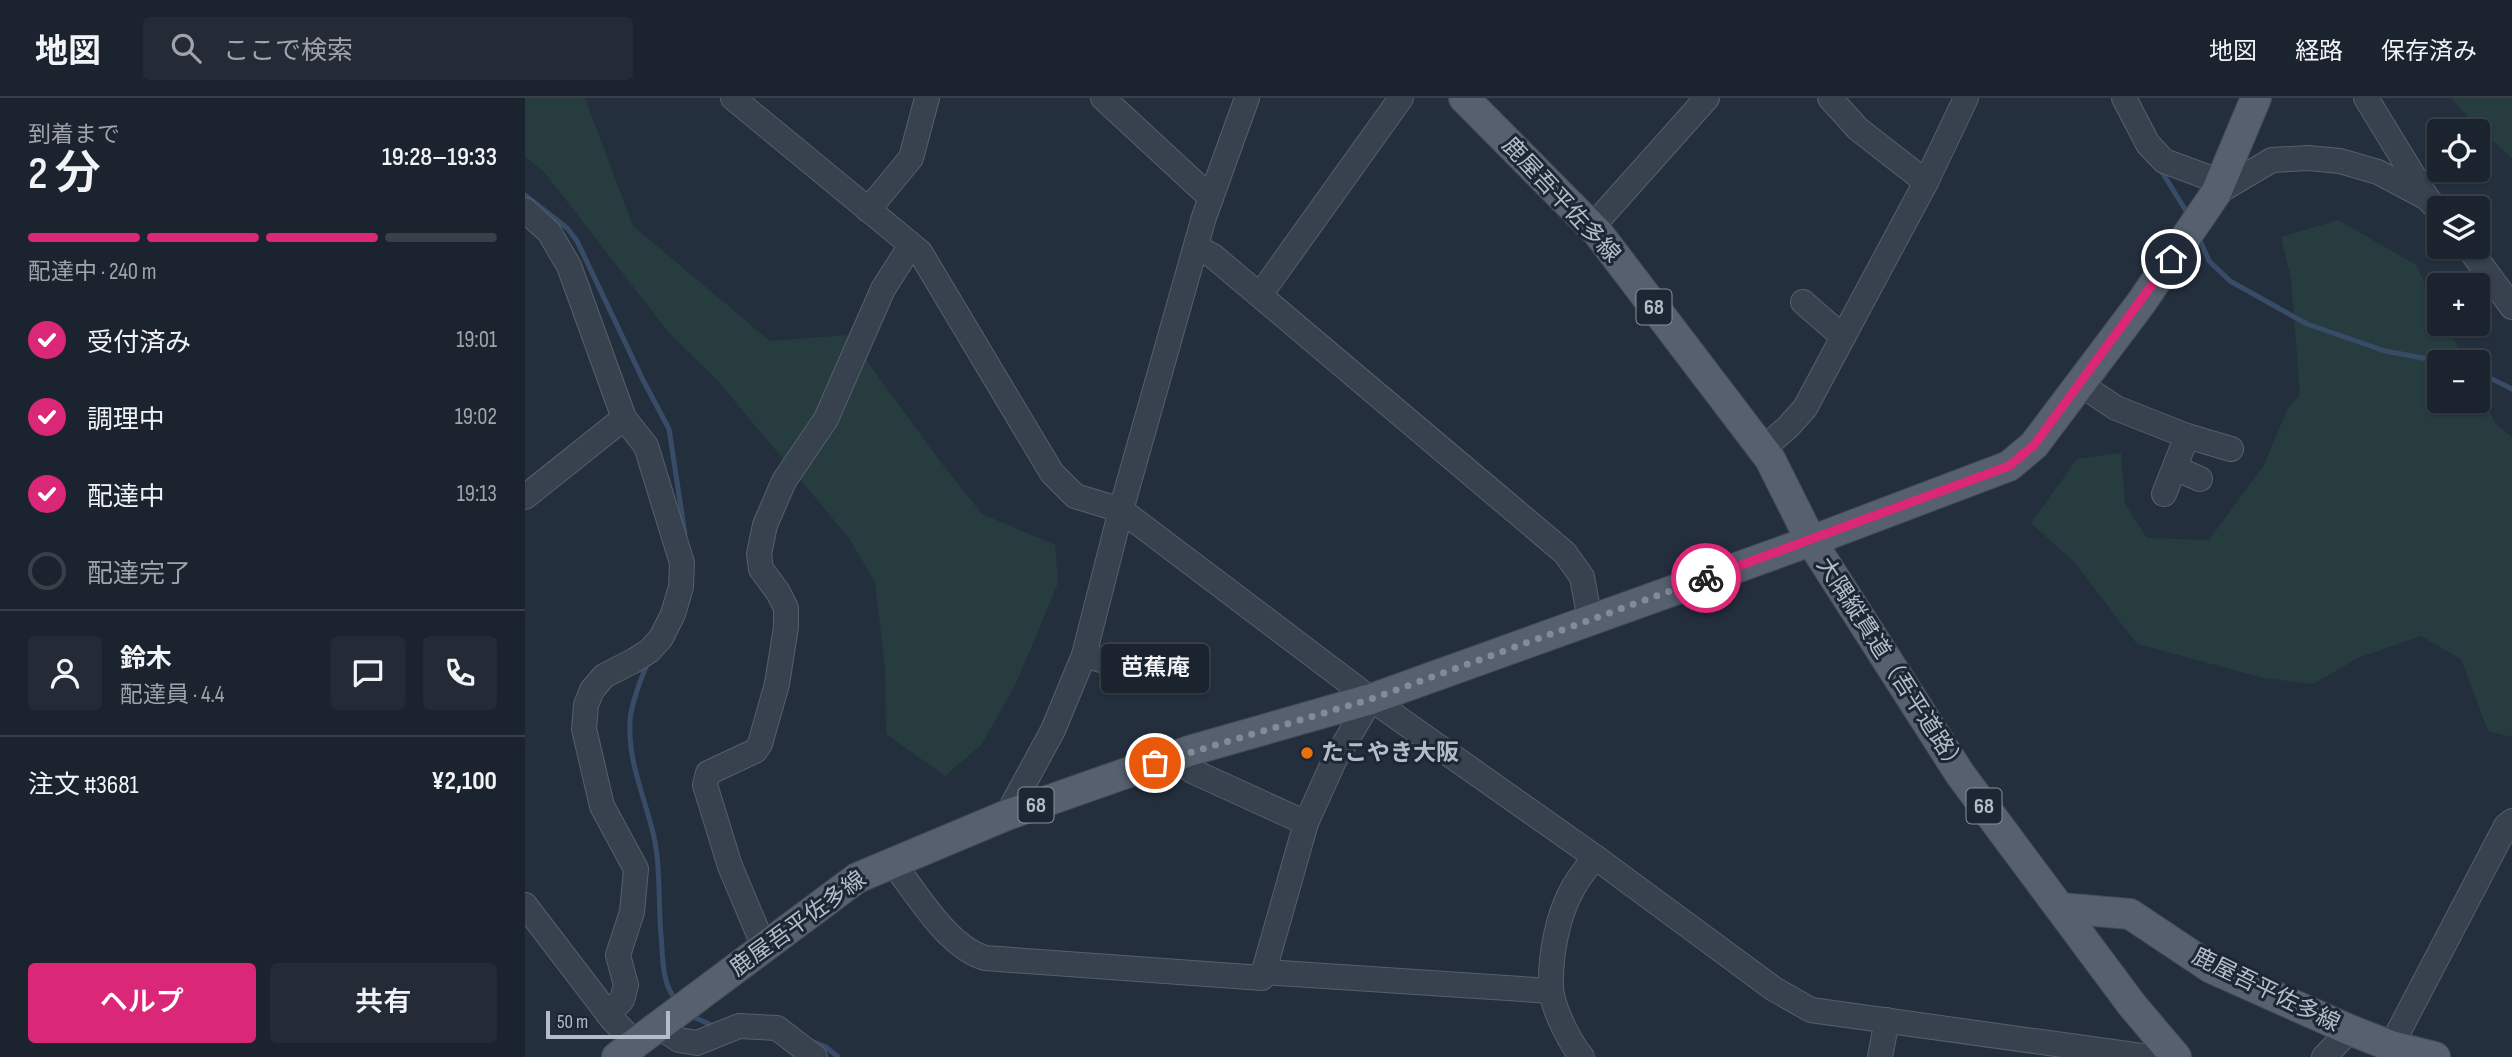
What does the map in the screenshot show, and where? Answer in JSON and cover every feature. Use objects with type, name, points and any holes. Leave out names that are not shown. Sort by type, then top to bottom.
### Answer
[{"type":"main road","name":"鹿屋吾平佐多線","points":[[636,1042],[857,878],[892,862],[1007,816],[1179,754],[1371,699],[1811,541],[1763,449],[1592,227],[1464,98]]},
{"type":"main road","points":[[1811,541],[2009,466],[2034,445],[2141,303],[2219,187],[2256,98]]},
{"type":"main road","name":"大隅縦貫道（吾平道路）","points":[[1811,541],[1960,774],[2132,1005],[2176,1057]]},
{"type":"main road","name":"鹿屋吾平佐多線","points":[[2061,908],[2130,914],[2211,968],[2350,1030],[2391,1046],[2435,1057]]},
{"type":"street","points":[[733,98],[920,252],[1052,473],[1075,496],[1121,510],[1371,699],[1595,857],[1774,989],[1811,1010],[1887,1020],[1986,1045],[2149,1057]]},
{"type":"street","points":[[868,210],[911,158],[927,98]]},
{"type":"street","points":[[1103,98],[1211,198]]},
{"type":"street","points":[[1007,816],[1053,730],[1084,655],[1121,510],[1196,247],[1247,98]]},
{"type":"street","points":[[1260,295],[1401,98]]},
{"type":"street","points":[[1592,227],[1707,98]]},
{"type":"street","points":[[1831,98],[1858,129],[1926,182]]},
{"type":"street","points":[[1763,449],[1788,428],[1805,408],[1926,182],[1966,98]]},
{"type":"street","points":[[2124,98],[2148,144],[2164,161],[2219,187],[2272,160],[2308,158],[2340,161],[2378,172],[2427,201]]},
{"type":"street","points":[[2366,98],[2427,196]]},
{"type":"street","points":[[525,210],[549,232],[569,266],[624,418],[646,446],[682,563],[678,596],[661,638],[642,656],[604,676],[586,705],[585,729],[602,806],[636,869],[632,912],[618,955],[626,985],[622,1000],[608,1014]]},
{"type":"street","points":[[764,947],[730,866],[705,785],[708,773],[755,751],[760,744],[777,684],[786,627],[786,608],[761,569],[759,554],[765,525],[784,481],[826,419],[883,289],[911,245]]},
{"type":"street","points":[[1196,247],[1213,256],[1565,553],[1582,576],[1590,620]]},
{"type":"street","points":[[2478,259],[2512,307]]},
{"type":"street","points":[[1804,302],[1843,337]]},
{"type":"street","points":[[2080,384],[2116,408],[2187,436],[2231,449]]},
{"type":"street","points":[[525,497],[624,418]]},
{"type":"street","points":[[2164,494],[2187,436]]},
{"type":"street","points":[[2175,468],[2200,479]]},
{"type":"street","points":[[1084,655],[1145,673]]},
{"type":"street","points":[[892,862],[955,942],[970,953],[985,958],[1262,978],[1306,822],[1334,761],[1371,699]]},
{"type":"street","points":[[1179,754],[1192,771],[1306,822]]},
{"type":"street","points":[[2391,1046],[2506,826],[2512,821]]},
{"type":"street","points":[[1582,1057],[1572,1045],[1551,990],[1559,923],[1572,889],[1595,857]]},
{"type":"street","points":[[525,905],[608,1014],[636,1042],[679,1040],[697,1043],[739,1026],[777,1028],[815,1057]]},
{"type":"street","points":[[1263,972],[1551,990]]},
{"type":"street","points":[[1880,1057],[1887,1020]]},
{"type":"street","points":[[2324,1057],[2350,1030]]},
{"type":"green space","points":[[525,98],[585,98],[633,226],[770,341],[848,335],[982,514],[1055,545],[1058,583],[1015,686],[981,745],[945,776],[886,734],[885,668],[875,582],[849,538],[718,381],[669,333],[545,173],[525,156]]},
{"type":"green space","points":[[2451,98],[2512,98],[2512,158],[2490,139],[2490,119],[2470,119]]},
{"type":"green space","points":[[2338,220],[2416,265],[2427,287],[2427,336],[2452,336],[2459,350],[2427,350],[2427,413],[2490,413],[2495,423],[2512,437],[2512,737],[2488,731],[2461,659],[2421,636],[2358,658],[2313,684],[2264,678],[2137,644],[2075,563],[2031,523],[2077,459],[2121,453],[2125,504],[2147,538],[2209,540],[2264,465],[2288,408],[2300,395],[2291,278],[2281,237]]},
{"type":"waterway","points":[[2160,169],[2188,214]]},
{"type":"waterway","points":[[525,195],[567,228],[577,241],[669,429],[685,534]]},
{"type":"waterway","points":[[2198,236],[2209,261],[2230,281],[2307,324],[2385,351],[2427,359]]},
{"type":"waterway","points":[[2490,378],[2512,389]]},
{"type":"waterway","points":[[649,661],[632,708],[631,751],[656,845],[664,970],[668,986],[677,1001]]},
{"type":"waterway","points":[[691,1016],[716,1027]]},
{"type":"waterway","points":[[811,1041],[826,1047],[838,1057]]},
{"type":"way so far","points":[[1155,763],[1371,699],[1706,578]]},
{"type":"place","name":"たこやき大阪","points":[[1307,753]]},
{"type":"place","name":"芭蕉庵","points":[[1155,763]]},
{"type":"route","points":[[1706,578],[2009,466],[2034,445],[2171,259]]}]
